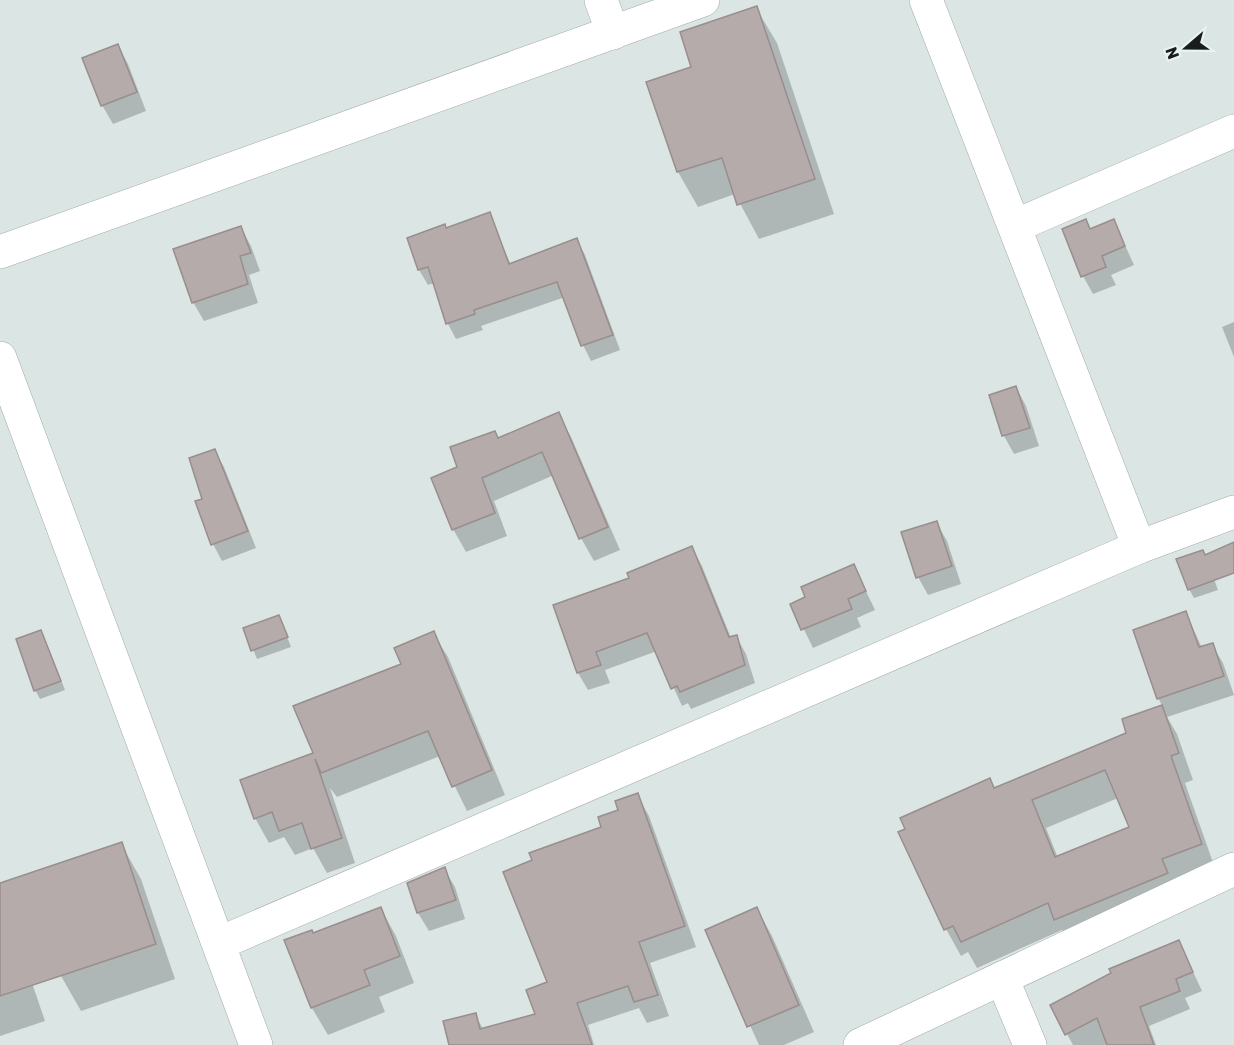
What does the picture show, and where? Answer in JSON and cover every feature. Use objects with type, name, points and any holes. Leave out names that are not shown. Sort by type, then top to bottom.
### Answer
[{"type":"street","points":[[601,0],[613,33]]},
{"type":"street","points":[[0,252],[703,0]]},
{"type":"street","points":[[926,0],[1140,547]]},
{"type":"street","points":[[1016,226],[1234,131]]},
{"type":"street","points":[[0,358],[220,943],[256,1045]]},
{"type":"street","points":[[220,943],[1140,547],[1234,512]]},
{"type":"street","points":[[860,1045],[1234,869]]},
{"type":"street","points":[[1002,978],[1030,1045]]},
{"type":"building","points":[[757,6],[815,179],[737,205],[722,158],[677,172],[646,82],[691,67],[680,32]]},
{"type":"building","points":[[118,44],[137,92],[101,106],[82,58]]},
{"type":"building","points":[[490,212],[509,264],[577,238],[613,335],[581,346],[557,282],[474,310],[475,314],[446,324],[428,267],[418,270],[407,238],[445,224],[446,228]]},
{"type":"building","points":[[1086,219],[1090,229],[1114,219],[1125,246],[1102,256],[1106,267],[1081,277],[1062,229]]},
{"type":"building","points":[[241,226],[251,253],[240,256],[248,284],[192,303],[173,249]]},
{"type":"building","points":[[1016,386],[1030,428],[1002,436],[989,395]]},
{"type":"building","points":[[559,412],[608,527],[579,539],[542,452],[482,478],[495,513],[452,530],[431,478],[457,467],[450,447],[495,431],[498,438]]},
{"type":"building","points":[[215,449],[248,531],[211,545],[195,501],[202,499],[189,458]]},
{"type":"building","points":[[937,521],[952,566],[916,578],[901,532]]},
{"type":"building","points":[[1234,542],[1234,573],[1188,590],[1176,559],[1203,550],[1205,555]]},
{"type":"building","points":[[692,546],[729,637],[737,635],[745,665],[680,692],[677,686],[671,689],[647,633],[596,652],[601,665],[577,673],[553,605],[629,578],[627,573]]},
{"type":"building","points":[[854,564],[866,591],[848,599],[852,609],[801,630],[790,604],[805,597],[801,587]]},
{"type":"building","points":[[1186,611],[1199,647],[1213,643],[1224,676],[1157,699],[1133,630]]},
{"type":"building","points":[[279,615],[288,637],[251,651],[243,628]]},
{"type":"building","points":[[41,630],[61,681],[34,691],[16,639]]},
{"type":"building","points":[[434,631],[492,770],[452,787],[428,731],[321,773],[315,759],[342,838],[311,849],[302,823],[279,831],[272,812],[254,819],[240,780],[313,753],[293,706],[401,664],[394,648]]},
{"type":"building","points":[[1162,705],[1179,753],[1171,756],[1202,844],[1162,859],[1168,873],[1054,920],[1048,903],[961,942],[953,926],[944,930],[898,832],[905,829],[900,818],[990,778],[994,788],[1126,733],[1122,719]],"holes":[[[1105,770],[1129,827],[1055,857],[1032,800]]]},
{"type":"building","points":[[638,793],[685,926],[639,942],[658,995],[634,1002],[628,986],[577,1003],[592,1045],[449,1045],[443,1021],[476,1013],[480,1029],[535,1014],[526,990],[547,982],[503,872],[532,860],[529,853],[601,827],[598,817],[618,810],[615,801]]},
{"type":"building","points":[[122,842],[156,944],[0,996],[0,883]]},
{"type":"building","points":[[445,867],[456,900],[417,913],[407,883]]},
{"type":"building","points":[[381,907],[400,956],[364,970],[370,985],[311,1008],[284,940],[312,930],[313,933]]},
{"type":"building","points":[[757,907],[799,1005],[747,1027],[705,930]]},
{"type":"building","points":[[1179,940],[1193,972],[1176,979],[1180,991],[1140,1007],[1154,1045],[1107,1045],[1097,1018],[1065,1035],[1050,1005],[1111,973],[1109,969]]}]
